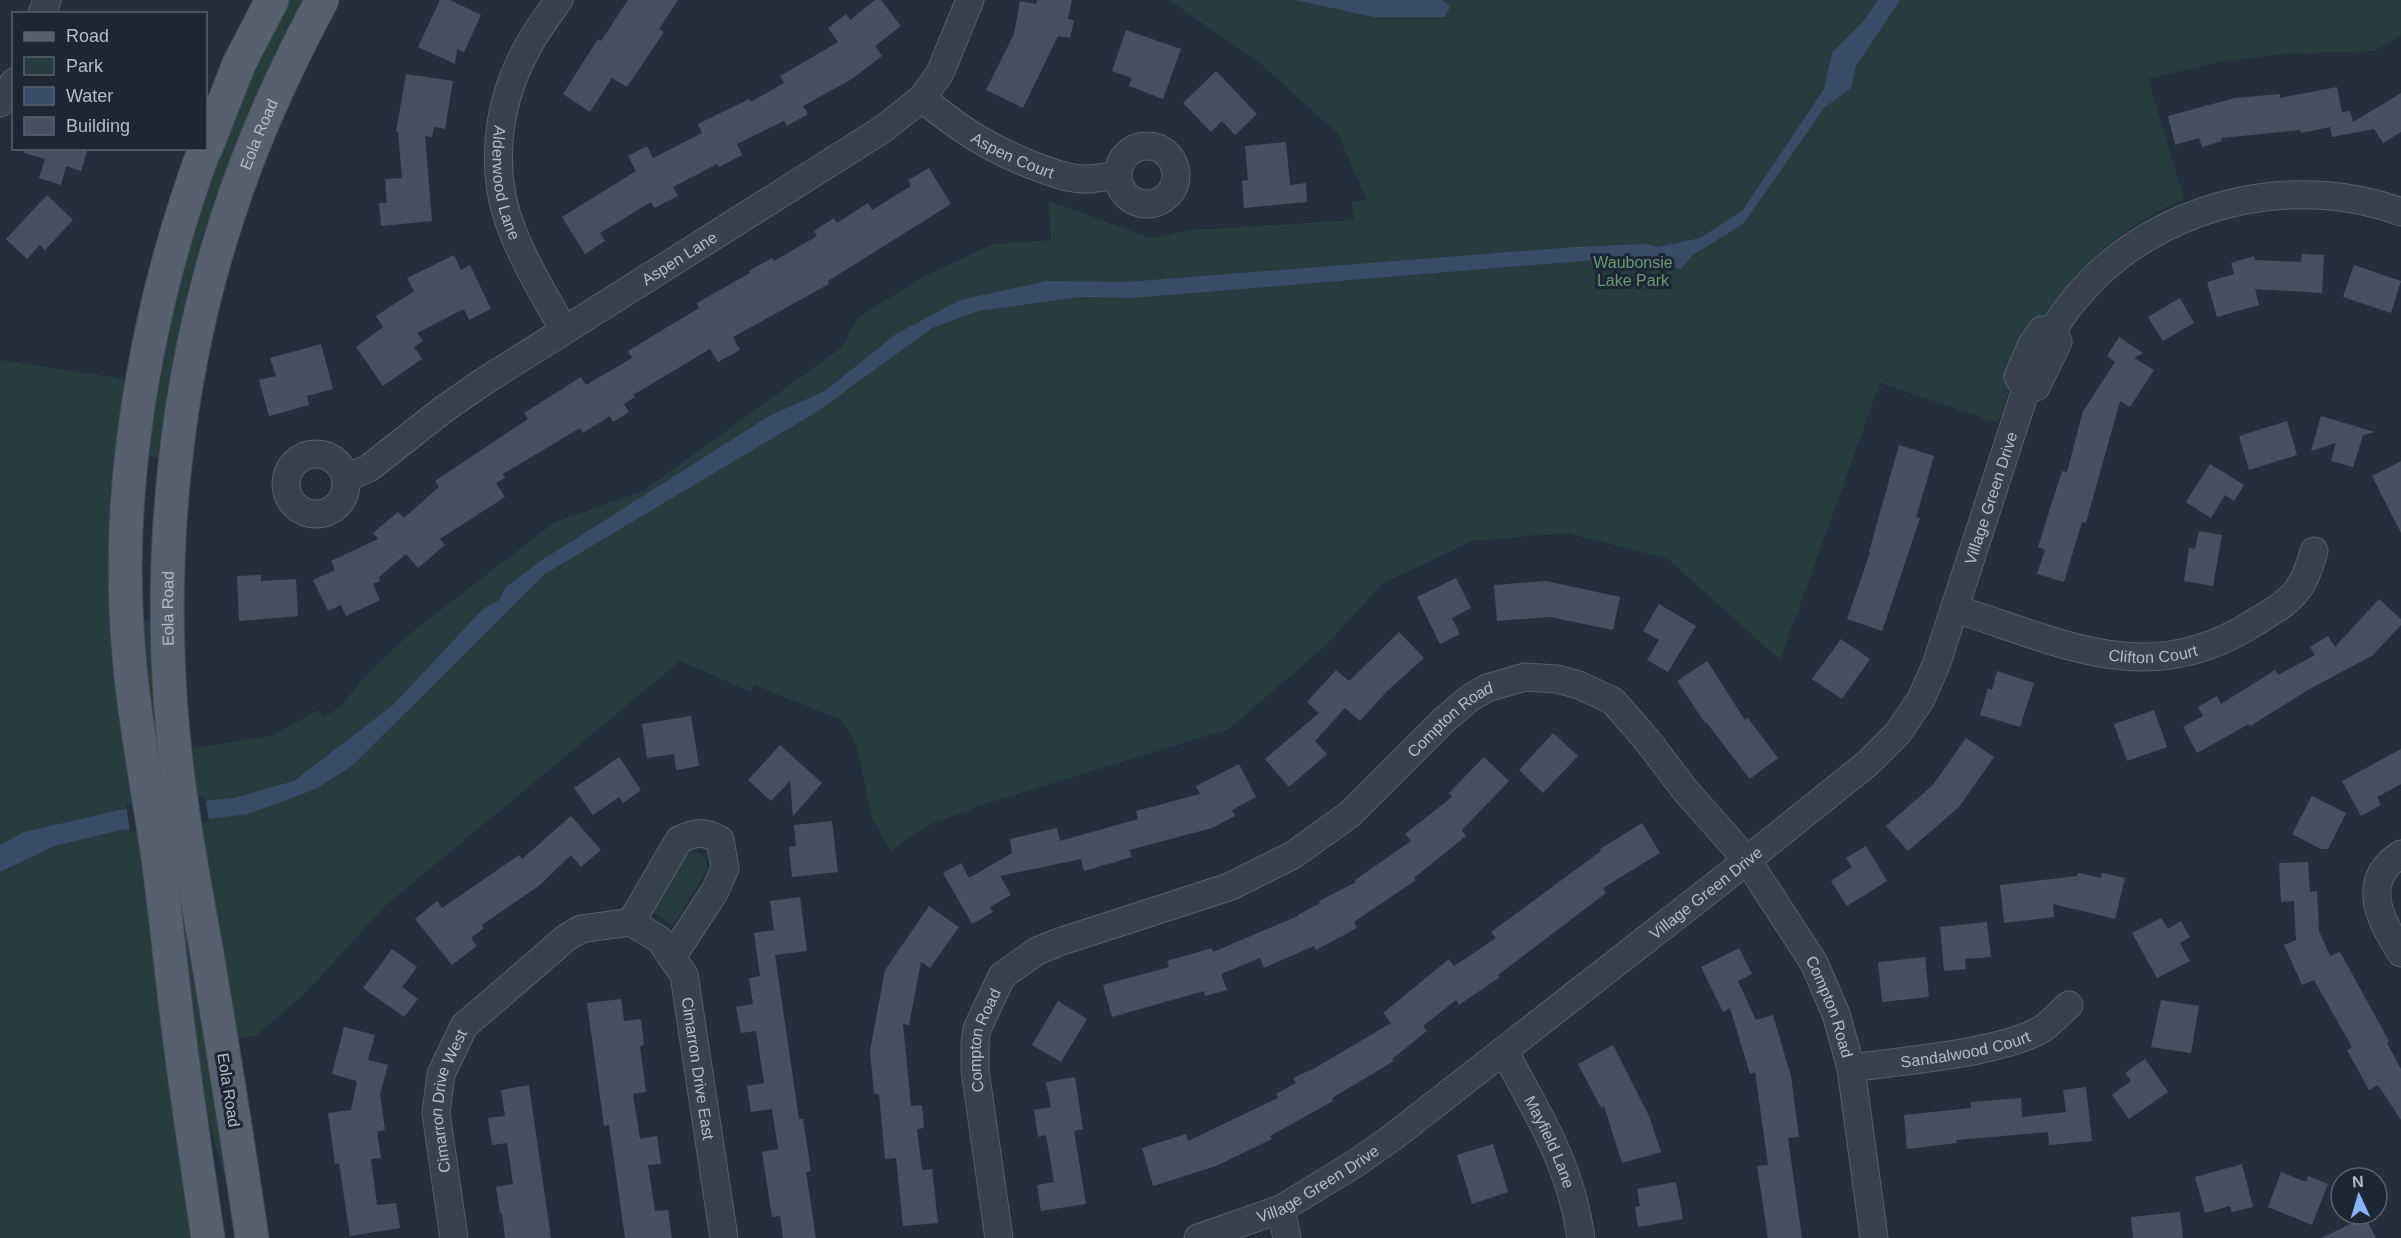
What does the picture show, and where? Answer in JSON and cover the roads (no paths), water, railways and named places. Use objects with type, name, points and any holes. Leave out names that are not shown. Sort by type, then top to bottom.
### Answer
[{"type":"main road","points":[[207,145],[239,64],[272,0]]},
{"type":"main road","name":"Eola Road","points":[[252,1238],[178,774],[171,692],[168,590],[172,508],[189,368],[211,273],[227,217],[264,117],[322,0]]},
{"type":"main road","points":[[205,150],[171,255],[153,328],[139,403],[129,488],[125,590],[131,684],[158,858],[182,1056],[208,1238]]},
{"type":"street","name":"Alderwood Lane","points":[[559,0],[524,53],[510,84],[503,112],[498,159],[501,185],[512,230],[564,330]]},
{"type":"street","name":"Aspen Lane","points":[[346,478],[369,468],[444,409],[564,330],[876,134],[922,98],[940,73],[970,0]]},
{"type":"street","points":[[0,103],[12,85]]},
{"type":"street","name":"Aspen Court","points":[[922,98],[954,125],[1006,155],[1052,173],[1089,179],[1118,175]]},
{"type":"street","name":"Village Green Drive","points":[[1198,1238],[1281,1209],[1356,1163],[1393,1137],[1747,860],[1868,763],[1898,733],[1921,699],[1956,609],[2026,388],[2018,377],[2022,364],[2042,330],[2053,331],[2084,288],[2113,260],[2142,238],[2211,208],[2268,196],[2298,195],[2357,200],[2401,212]]},
{"type":"street","name":"Clifton Court","points":[[1956,609],[2095,653],[2139,658],[2174,656],[2203,649],[2234,636],[2286,603],[2303,583],[2314,551]]},
{"type":"street","name":"Compton Road","points":[[999,1238],[975,1070],[975,1043],[981,1016],[1002,976],[1037,951],[1229,886],[1293,855],[1350,814],[1445,719],[1470,698],[1487,688],[1512,679],[1541,677],[1579,685],[1613,702],[1747,860],[1814,963],[1836,1014],[1851,1068],[1874,1238]]},
{"type":"street","points":[[631,922],[679,840],[693,833],[708,833],[720,840],[725,868],[715,891],[672,957]]},
{"type":"street","points":[[2401,854],[2386,864],[2377,891],[2378,911],[2401,953]]},
{"type":"street","name":"Cimarron Drive East","points":[[631,922],[660,940],[684,975],[723,1238]]},
{"type":"street","name":"Cimarron Drive West","points":[[454,1238],[436,1104],[443,1068],[464,1026],[566,938],[581,929],[631,922]]},
{"type":"street","name":"Sandalwood Court","points":[[1851,1068],[1972,1050],[2014,1041],[2044,1028],[2069,1005]]},
{"type":"street","name":"Mayfield Lane","points":[[1504,1051],[1554,1142],[1563,1163],[1573,1195],[1581,1238]]},
{"type":"street","points":[[1281,1209],[1287,1238]]},
{"type":"water","points":[[1295,0],[1442,0],[1450,7],[1445,17],[1374,17]]},
{"type":"water","points":[[1878,0],[1900,0],[1856,66],[1851,88],[1824,108],[1744,223],[1693,255],[1681,269],[1651,259],[1618,258],[1132,298],[1079,297],[978,311],[932,328],[818,411],[545,574],[353,765],[316,789],[248,814],[121,830],[54,846],[0,872],[0,845],[24,832],[129,808],[234,798],[294,781],[393,705],[483,609],[499,600],[506,587],[539,562],[769,416],[825,391],[896,334],[960,300],[1047,281],[1126,282],[1575,247],[1645,244],[1658,247],[1700,238],[1742,211],[1824,89],[1832,53],[1862,23]]},
{"type":"park label","name":"Waubonsie Lake Park","points":[[1633,271]]}]
